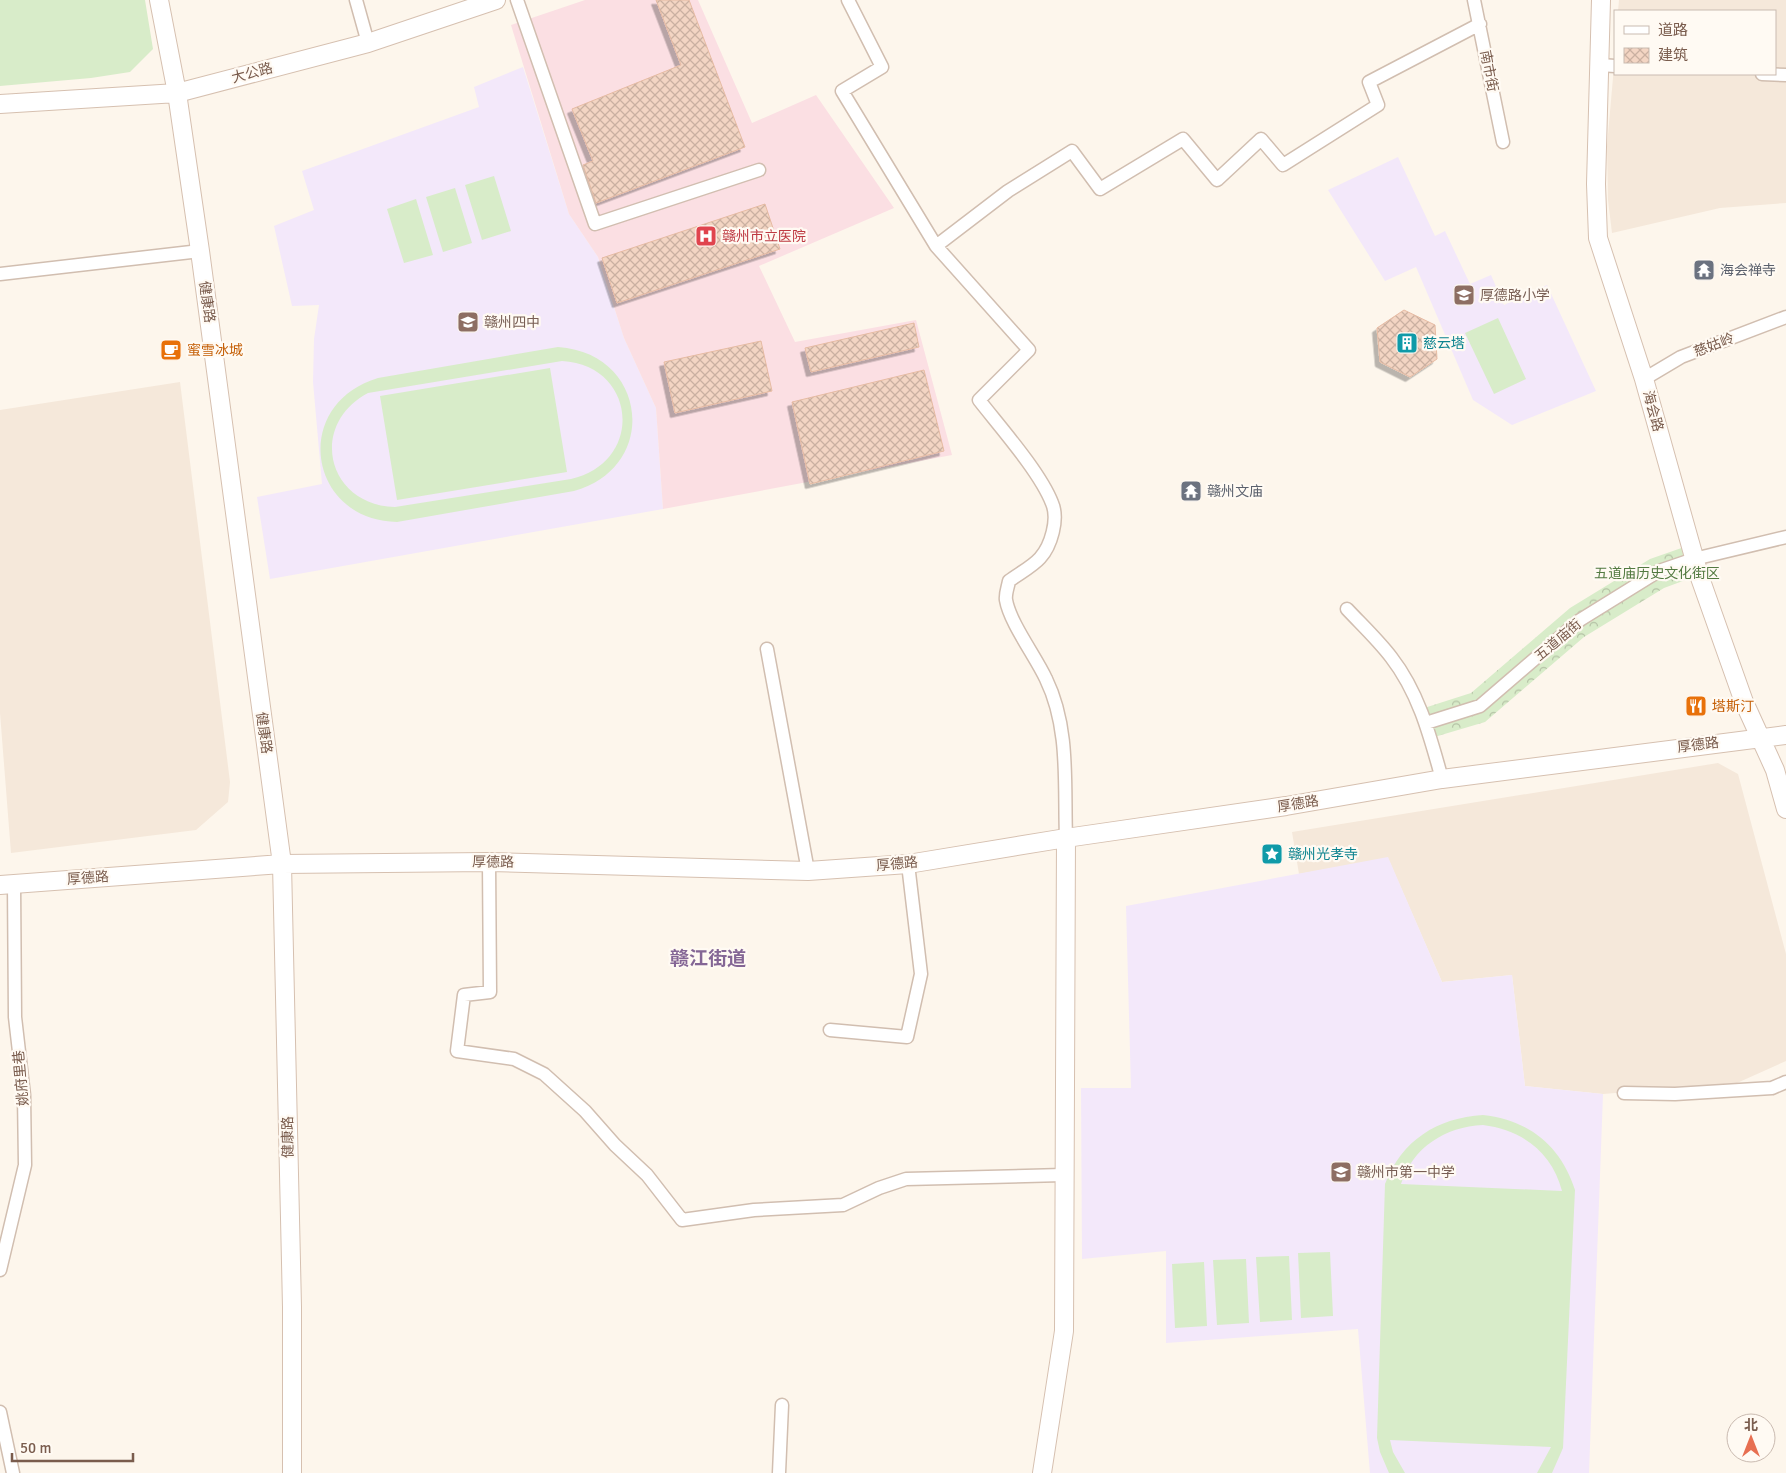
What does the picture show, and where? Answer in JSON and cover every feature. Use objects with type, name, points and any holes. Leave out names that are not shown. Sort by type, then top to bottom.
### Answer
[{"type":"street","name":"健康路","points":[[159,0],[177,93],[200,250],[282,864],[292,1307],[292,1473]]},
{"type":"street","points":[[356,0],[368,43]]},
{"type":"street","name":"大公路","points":[[0,104],[177,93],[368,43],[496,0]]},
{"type":"street","points":[[517,0],[595,224],[759,170]]},
{"type":"street","points":[[848,0],[882,66],[842,91],[936,246],[1029,350],[978,400],[1040,482],[1053,505],[1054,527],[1047,545],[1040,558],[1009,581],[1006,599],[1012,616],[1047,680],[1057,707],[1063,732],[1066,838],[1063,1175],[1064,1330],[1042,1473]]},
{"type":"street","name":"南市街","points":[[1474,0],[1503,142]]},
{"type":"street","name":"海会路","points":[[1601,0],[1607,66],[1596,184],[1598,238],[1644,378],[1694,559],[1744,702],[1775,770],[1786,809]]},
{"type":"street","points":[[936,246],[1008,191],[1072,151],[1100,189],[1182,139],[1217,180],[1261,139],[1283,165],[1378,105],[1369,82],[1480,24]]},
{"type":"street","points":[[0,274],[200,250]]},
{"type":"street","name":"慈姑岭","points":[[1644,378],[1681,357],[1786,317]]},
{"type":"street","name":"五道庙街","points":[[1426,723],[1480,706],[1580,620],[1659,571],[1694,559],[1786,537]]},
{"type":"street","points":[[1347,609],[1391,657],[1410,686],[1426,723],[1442,779]]},
{"type":"street","points":[[767,649],[808,871]]},
{"type":"street","name":"厚德路","points":[[7,884],[282,864],[489,862],[808,871],[908,864],[1066,838],[1286,806],[1442,779],[1786,735]]},
{"type":"street","points":[[489,862],[490,992],[464,994],[457,1051],[514,1059],[544,1074],[584,1111],[615,1145],[647,1175],[682,1220],[754,1210],[843,1205],[878,1188],[906,1179],[1063,1175]]},
{"type":"street","points":[[830,1030],[908,1037],[921,974],[908,864]]},
{"type":"street","name":"姚府里巷","points":[[0,1270],[25,1165],[24,1095],[16,1017],[7,884]]},
{"type":"street","points":[[1624,1093],[1675,1094],[1772,1088],[1786,1082]]},
{"type":"street","points":[[779,1473],[782,1405]]},
{"type":"street","points":[[0,1412],[13,1473]]},
{"type":"shaded area","name":"赣州市立医院","points":[[585,0],[698,0],[752,123],[816,95],[894,208],[759,266],[795,342],[916,320],[952,455],[663,509],[656,408],[624,338],[598,257],[569,214],[511,25]]},
{"type":"shaded area","points":[[1619,0],[1786,0],[1786,203],[1720,208],[1612,233],[1608,200],[1607,146],[1614,66],[1614,75],[1776,75],[1776,10],[1618,10]]},
{"type":"shaded area","name":"赣州四中","points":[[523,67],[569,214],[598,257],[624,338],[656,408],[663,509],[270,579],[257,497],[322,484],[313,382],[314,339],[319,305],[292,306],[274,226],[314,210],[302,171],[479,107],[474,87]]},
{"type":"shaded area","name":"厚德路小学","points":[[1398,157],[1435,236],[1445,231],[1470,284],[1491,275],[1504,305],[1547,285],[1596,391],[1512,425],[1473,400],[1416,267],[1385,281],[1328,190]]},
{"type":"shaded area","points":[[180,382],[230,782],[228,802],[196,830],[11,853],[0,713],[0,410]]},
{"type":"shaded area","points":[[1718,763],[1738,774],[1786,954],[1786,1061],[1737,1083],[1603,1094],[1525,1086],[1512,975],[1442,982],[1388,858],[1299,874],[1292,832]]},
{"type":"shaded area","name":"赣州市第一中学","points":[[1388,857],[1442,982],[1512,975],[1525,1086],[1603,1094],[1589,1473],[1370,1473],[1358,1329],[1166,1343],[1166,1251],[1082,1259],[1081,1088],[1131,1088],[1126,906]]},
{"type":"green space","points":[[0,0],[145,0],[153,49],[130,72],[91,78],[0,86]]},
{"type":"green space","points":[[494,176],[511,231],[482,240],[465,185]]},
{"type":"green space","points":[[455,188],[472,243],[443,252],[426,197]]},
{"type":"green space","points":[[416,199],[433,255],[404,263],[387,209]]},
{"type":"green space","points":[[1498,318],[1526,379],[1494,394],[1465,333]]},
{"type":"green space","points":[[558,347],[588,354],[611,369],[625,389],[632,412],[630,436],[620,459],[602,478],[574,491],[397,522],[367,516],[344,502],[328,482],[321,459],[322,434],[332,411],[350,392],[378,378]],"holes":[[[562,361],[587,367],[605,379],[617,396],[622,415],[620,435],[611,454],[595,469],[571,479],[395,507],[372,503],[354,493],[341,478],[334,461],[332,443],[337,424],[349,407],[368,393]]]},
{"type":"green space","points":[[550,368],[567,472],[397,500],[380,396]]},
{"type":"green space","name":"五道庙历史文化街区","points":[[1690,545],[1699,575],[1664,588],[1584,637],[1485,722],[1431,738],[1421,709],[1471,693],[1570,608],[1650,559]]},
{"type":"green space","points":[[1483,1115],[1500,1118],[1529,1129],[1552,1148],[1569,1174],[1575,1190],[1563,1448],[1552,1473],[1537,1473],[1551,1447],[1390,1440],[1393,1452],[1405,1473],[1389,1473],[1380,1452],[1377,1438],[1385,1184],[1401,1155],[1423,1134],[1451,1121]],"holes":[[[1483,1125],[1497,1128],[1522,1138],[1543,1154],[1551,1165],[1562,1191],[1401,1184],[1406,1171],[1414,1159],[1432,1141],[1456,1130],[1469,1127]]]},
{"type":"green space","points":[[1330,1252],[1333,1316],[1301,1318],[1298,1253]]},
{"type":"green space","points":[[1289,1256],[1292,1320],[1260,1322],[1256,1257]]},
{"type":"green space","points":[[1246,1259],[1249,1323],[1217,1325],[1213,1260]]},
{"type":"green space","points":[[1204,1262],[1207,1326],[1175,1328],[1172,1264]]},
{"type":"building","points":[[656,0],[689,0],[745,147],[596,203],[583,165],[593,161],[572,109],[681,65]]},
{"type":"building","points":[[765,204],[780,249],[617,303],[602,258]]},
{"type":"building","name":"慈云塔","points":[[1404,310],[1435,325],[1437,359],[1410,377],[1380,362],[1377,328]]},
{"type":"building","points":[[914,323],[919,347],[811,372],[805,348]]},
{"type":"building","points":[[761,341],[772,391],[675,413],[664,362]]},
{"type":"building","points":[[924,370],[944,451],[810,484],[792,402]]},
{"type":"place","name":"赣州市立医院","points":[[706,236]]},
{"type":"place","name":"海会禅寺","points":[[1704,270]]},
{"type":"place","name":"厚德路小学","points":[[1464,295]]},
{"type":"place","name":"赣州四中","points":[[468,322]]},
{"type":"place","name":"慈云塔","points":[[1407,343]]},
{"type":"place","name":"蜜雪冰城","points":[[171,350]]},
{"type":"place","name":"赣州文庙","points":[[1191,491]]},
{"type":"place","name":"塔斯汀","points":[[1696,706]]},
{"type":"place","name":"赣州光孝寺","points":[[1272,854]]},
{"type":"place","name":"赣州市第一中学","points":[[1341,1172]]},
{"type":"district","name":"赣江街道","points":[[708,959]]}]
